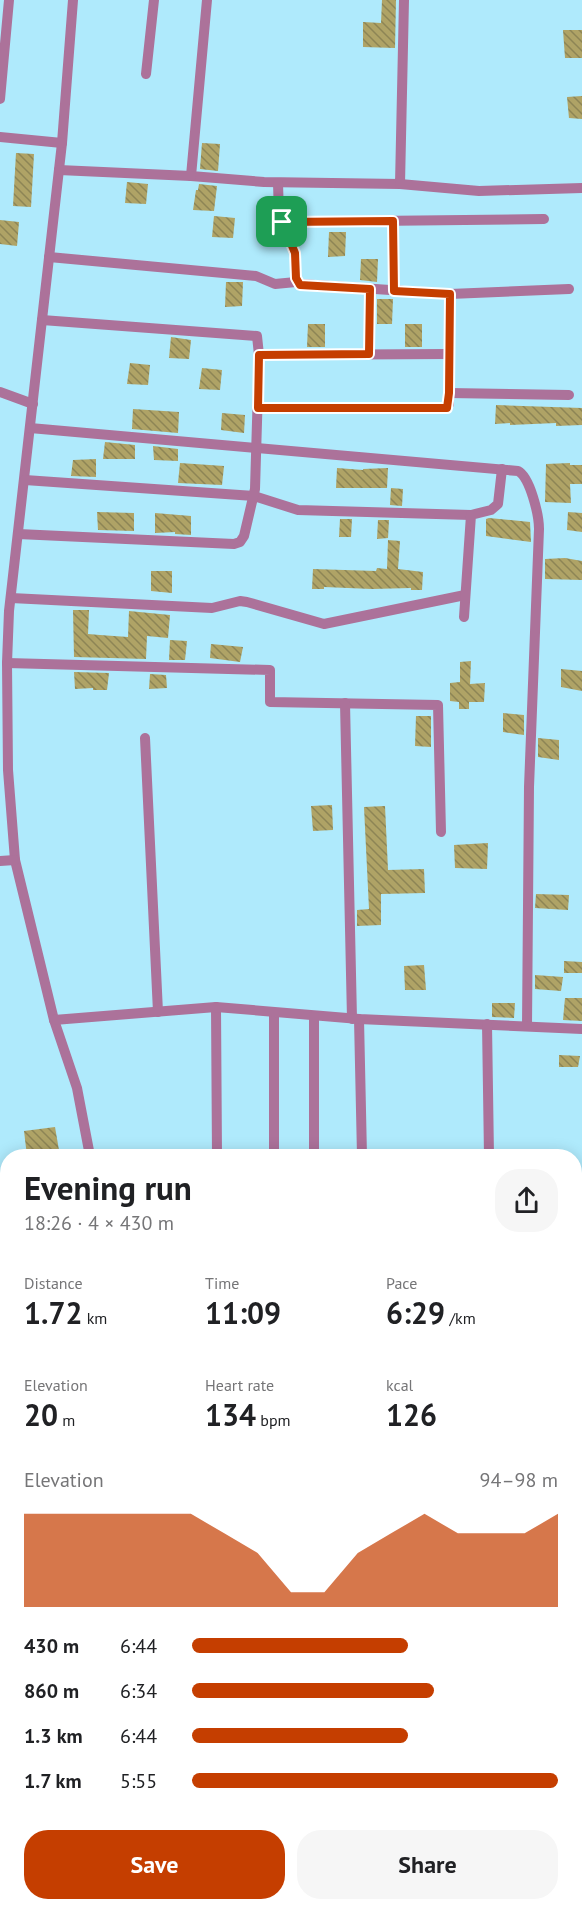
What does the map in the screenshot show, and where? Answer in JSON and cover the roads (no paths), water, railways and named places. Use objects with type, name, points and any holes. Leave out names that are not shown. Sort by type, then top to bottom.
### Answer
[{"type":"street","points":[[0,99],[9,0]]},
{"type":"street","points":[[73,0],[62,144],[25,480],[4,645],[7,663],[8,770],[15,860],[54,1020],[77,1088],[89,1149]]},
{"type":"street","points":[[146,74],[154,0]]},
{"type":"street","points":[[191,176],[207,0]]},
{"type":"street","points":[[400,184],[404,0]]},
{"type":"street","points":[[0,137],[62,144]]},
{"type":"street","points":[[59,170],[191,176],[278,183],[400,184],[479,191],[582,188]]},
{"type":"street","points":[[278,183],[278,211],[295,253],[297,282]]},
{"type":"street","points":[[282,222],[544,219]]},
{"type":"street","points":[[393,221],[394,291]]},
{"type":"street","points":[[49,257],[256,276],[275,284],[297,282],[300,285],[450,294],[569,289]]},
{"type":"street","points":[[369,354],[370,289]]},
{"type":"street","points":[[258,408],[447,408],[449,404],[450,294]]},
{"type":"street","points":[[18,534],[234,544],[240,542],[244,536],[254,496],[259,355],[258,340],[254,334],[42,320]]},
{"type":"street","points":[[259,355],[450,354]]},
{"type":"street","points":[[0,392],[33,404]]},
{"type":"street","points":[[449,393],[569,395]]},
{"type":"street","points":[[30,428],[502,469],[518,471],[525,475],[538,516],[539,529],[529,787],[527,1026]]},
{"type":"street","points":[[25,480],[254,496],[298,510],[471,515],[491,510],[498,504],[502,469]]},
{"type":"street","points":[[464,617],[471,515]]},
{"type":"street","points":[[11,598],[212,608],[247,602],[324,624],[465,595]]},
{"type":"street","points":[[7,663],[270,670],[270,702],[438,705],[441,832]]},
{"type":"street","points":[[345,704],[362,1149]]},
{"type":"street","points":[[145,738],[158,1012]]},
{"type":"street","points":[[0,861],[15,860]]},
{"type":"street","points":[[54,1020],[216,1007],[356,1019],[582,1029]]},
{"type":"street","points":[[216,1007],[217,1149]]},
{"type":"street","points":[[274,1013],[274,1149]]},
{"type":"street","points":[[314,1016],[314,1149]]},
{"type":"street","points":[[487,1024],[489,1149]]}]
